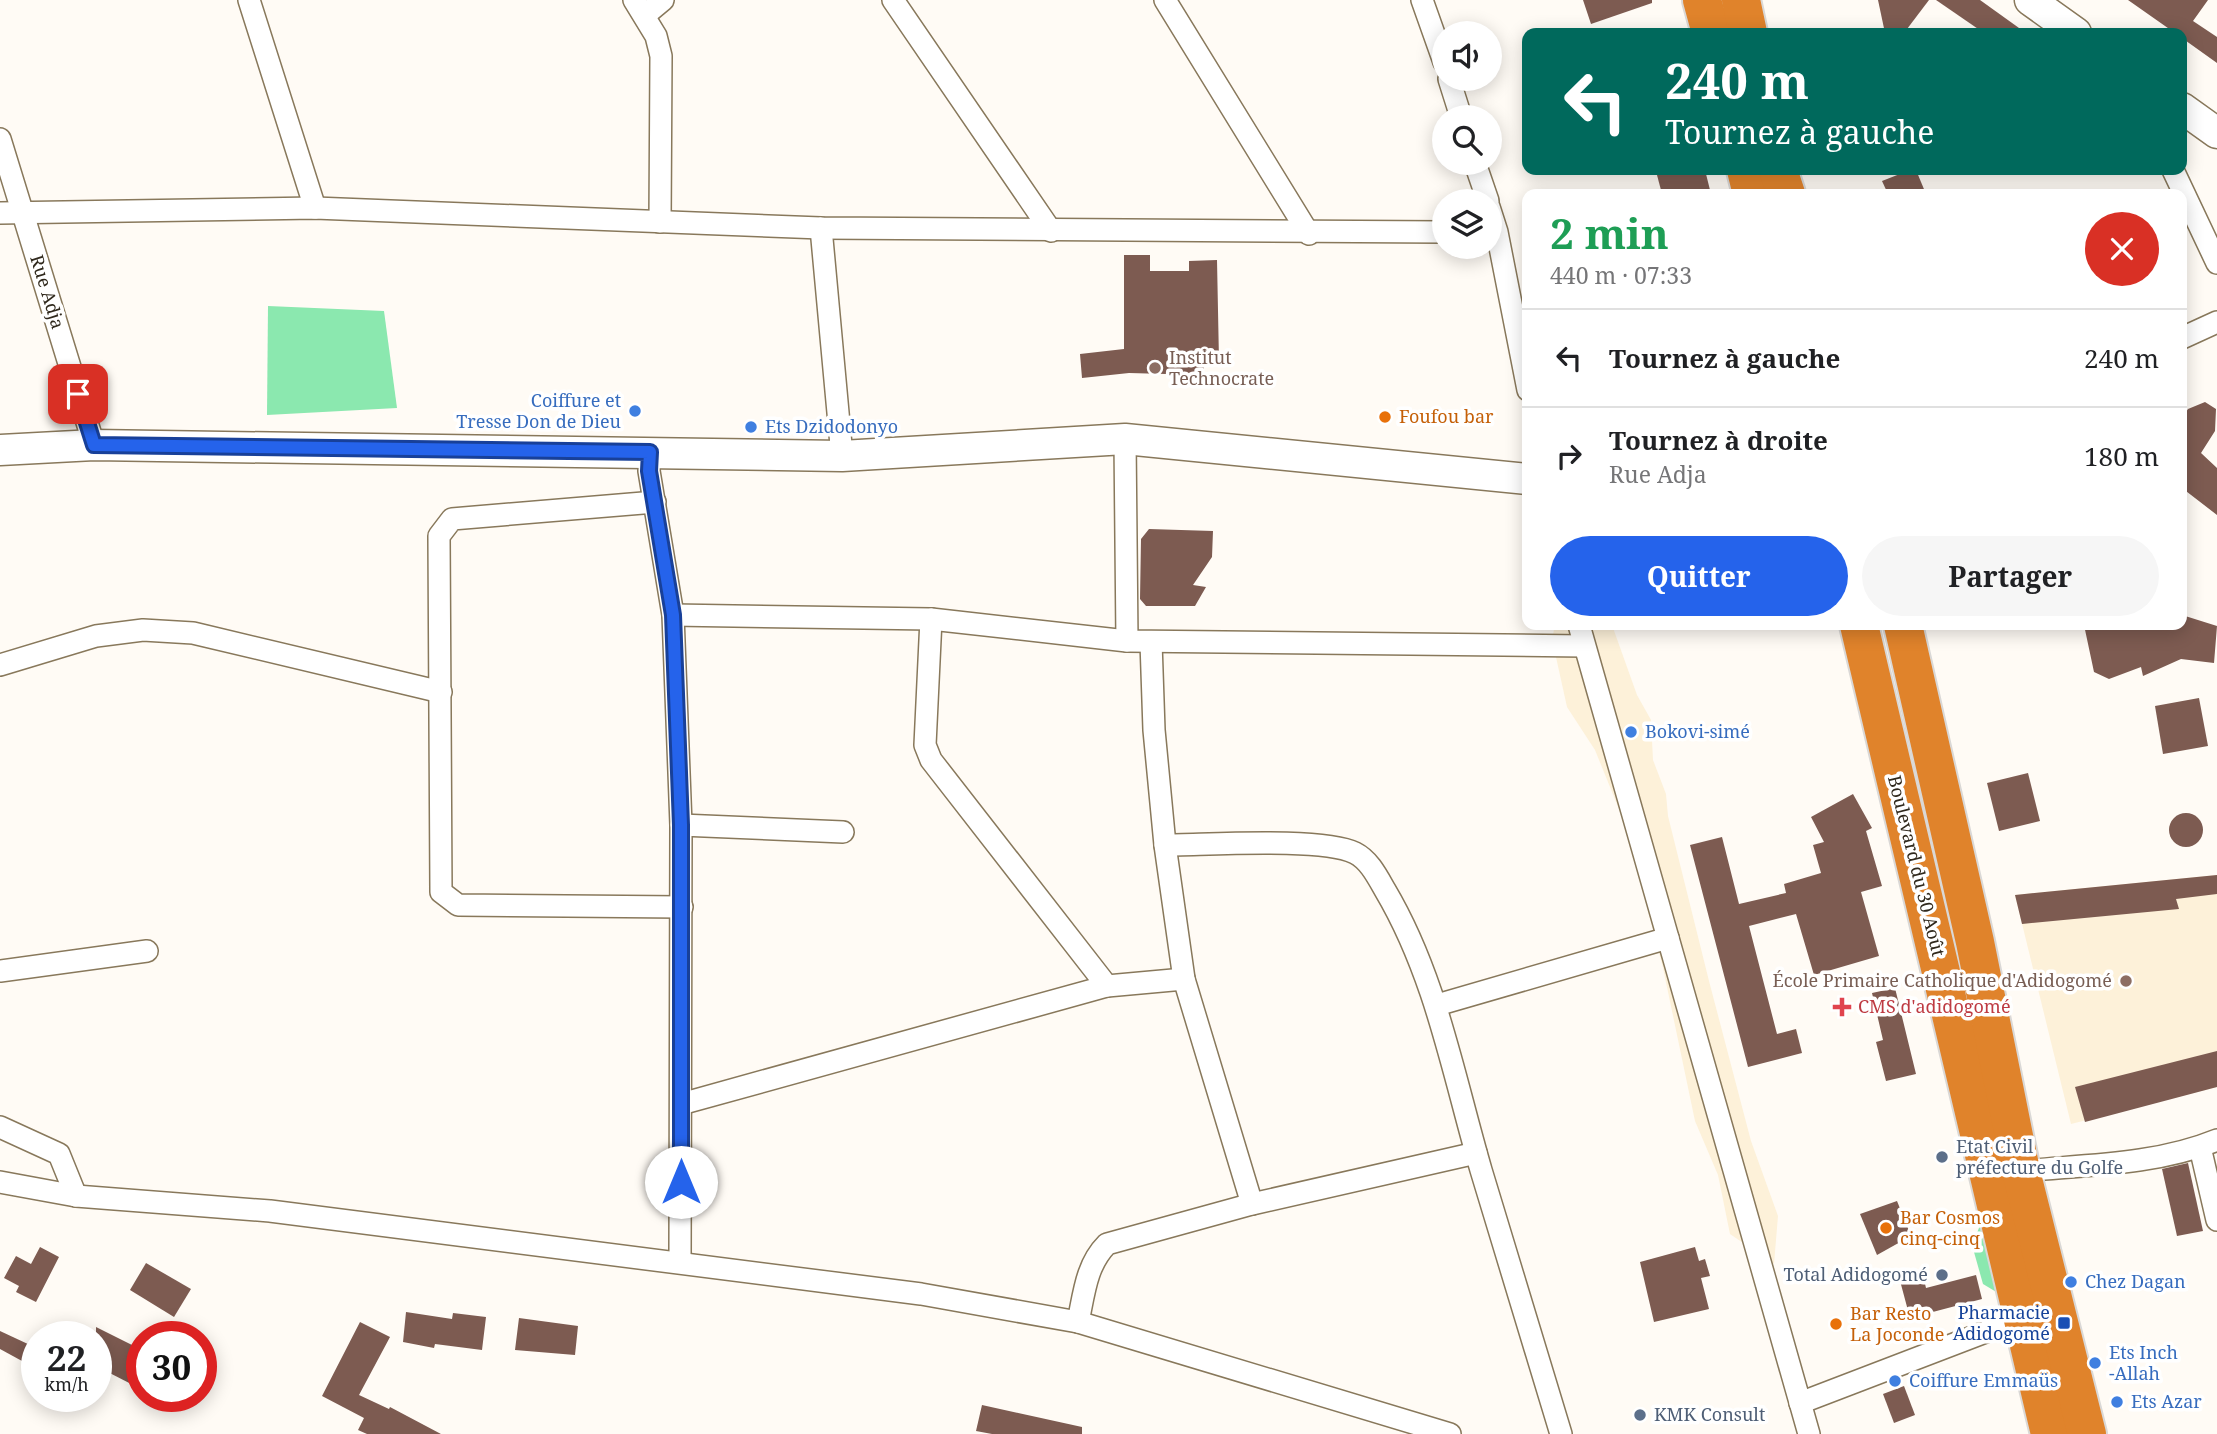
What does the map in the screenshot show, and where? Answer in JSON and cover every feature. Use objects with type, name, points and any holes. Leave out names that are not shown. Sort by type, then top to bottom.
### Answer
[{"type":"highway","points":[[1703,0],[1709,28]]},
{"type":"highway","points":[[1741,0],[1747,28]]},
{"type":"highway","name":"Boulevard du 30 Août","points":[[1860,630],[2038,1313],[2087,1434]]},
{"type":"highway","name":"Boulevard du 30 Août","points":[[1904,630],[1975,942],[2021,1171],[2049,1434]]},
{"type":"street","points":[[660,222],[661,56],[656,36],[639,7],[663,0]]},
{"type":"street","points":[[892,0],[1051,231]]},
{"type":"street","points":[[1165,0],[1309,233]]},
{"type":"street","points":[[1422,0],[1432,28]]},
{"type":"street","points":[[2030,0],[2069,28]]},
{"type":"street","points":[[256,2],[315,208]]},
{"type":"street","points":[[2187,111],[2217,132]]},
{"type":"street","name":"Rue Adja","points":[[0,139],[94,445]]},
{"type":"street","points":[[2187,194],[2212,236],[2217,263]]},
{"type":"street","points":[[0,213],[315,208],[821,228],[1432,232]]},
{"type":"street","points":[[821,228],[842,456]]},
{"type":"street","points":[[1499,259],[1522,363]]},
{"type":"street","points":[[2187,336],[2217,322]]},
{"type":"street","points":[[0,450],[94,445],[842,456],[1125,439],[1522,478]]},
{"type":"street","points":[[1125,439],[1127,641]]},
{"type":"street","points":[[650,452],[649,471],[673,615],[681,825],[680,1261]]},
{"type":"street","points":[[655,502],[452,519],[439,536],[441,892],[458,905],[682,906]]},
{"type":"street","points":[[673,615],[931,619],[1152,642],[1584,646]]},
{"type":"street","points":[[931,619],[927,753],[1107,986]]},
{"type":"street","points":[[0,665],[96,636],[143,630],[193,633],[441,692]]},
{"type":"street","points":[[1580,630],[1809,1434]]},
{"type":"street","points":[[1152,642],[1154,730],[1164,845],[1184,979],[1252,1204]]},
{"type":"street","points":[[681,825],[843,832]]},
{"type":"street","points":[[1164,845],[1299,845],[1343,849],[1357,854],[1370,866],[1406,925],[1437,1005],[1476,1153],[1561,1434]]},
{"type":"street","points":[[1437,1005],[1668,938]]},
{"type":"street","points":[[0,971],[147,951]]},
{"type":"street","points":[[681,1104],[1107,986],[1184,979]]},
{"type":"street","points":[[0,1127],[59,1154],[76,1196]]},
{"type":"street","points":[[2021,1171],[2132,1160],[2208,1144],[2217,1220]]},
{"type":"street","points":[[1078,1322],[1089,1271],[1096,1255],[1107,1244],[1252,1204],[1476,1153]]},
{"type":"street","points":[[0,1182],[76,1196],[270,1211],[680,1261],[921,1294],[1078,1322],[1450,1434]]},
{"type":"street","points":[[1801,1404],[2038,1313]]},
{"type":"shaded area","points":[[1554,630],[1614,630],[1637,695],[1651,720],[1653,760],[1666,794],[1668,816],[1709,981],[1751,1141],[1778,1216],[1774,1264],[1730,1234],[1718,1175],[1695,1121],[1663,968],[1625,824],[1595,750],[1567,707],[1552,639]]},
{"type":"shaded area","name":"École Primaire Catholique d'Adidogomé","points":[[2217,875],[2217,1087],[2071,1124],[2015,895]]},
{"type":"green space","points":[[268,306],[384,311],[397,408],[267,415]]},
{"type":"green space","points":[[1981,1223],[2003,1296],[1983,1284],[1972,1245]]},
{"type":"building","points":[[1583,0],[1652,0],[1652,3],[1591,24]]},
{"type":"building","points":[[1878,0],[1929,0],[1908,28],[1884,28]]},
{"type":"building","points":[[1936,0],[1980,0],[2019,28],[1977,28]]},
{"type":"building","points":[[2128,0],[2208,0],[2193,21],[2217,37],[2217,63],[2187,42],[2187,28],[2168,28]]},
{"type":"building","points":[[1657,175],[1706,175],[1710,189],[1661,189]]},
{"type":"building","points":[[1897,175],[1918,175],[1924,189],[1886,189],[1882,181]]},
{"type":"building","points":[[1124,255],[1150,255],[1150,271],[1189,271],[1189,261],[1217,260],[1219,361],[1205,354],[1203,375],[1129,373],[1082,378],[1080,354],[1124,349]]},
{"type":"building","points":[[2205,402],[2216,409],[2215,431],[2201,453],[2217,468],[2217,515],[2187,492],[2188,409]]},
{"type":"building","points":[[1149,529],[1213,531],[1212,557],[1193,585],[1206,587],[1195,606],[1146,606],[1140,599],[1141,539]]},
{"type":"building","points":[[2187,617],[2217,626],[2214,663],[2181,659],[2143,676],[2141,667],[2109,679],[2094,672],[2085,630],[2187,630]]},
{"type":"building","points":[[2199,698],[2208,746],[2163,754],[2155,706]]},
{"type":"building","points":[[2028,773],[2040,821],[1999,831],[1987,783]]},
{"type":"building","points":[[1853,794],[1872,828],[1866,831],[1882,886],[1861,892],[1879,956],[1814,975],[1796,914],[1749,926],[1777,1034],[1796,1029],[1802,1053],[1748,1067],[1690,845],[1722,837],[1739,904],[1786,893],[1784,884],[1821,873],[1813,845],[1824,842],[1811,817]]},
{"type":"building","points":[[2186,813],[2198,818],[2203,830],[2198,842],[2186,847],[2174,842],[2169,830],[2174,818]]},
{"type":"building","points":[[2217,875],[2217,894],[2176,899],[2179,909],[2022,924],[2015,895]]},
{"type":"building","points":[[1895,988],[1916,1074],[1886,1081],[1876,1042],[1883,1040],[1872,993]]},
{"type":"building","points":[[2217,1051],[2217,1087],[2085,1122],[2075,1087]]},
{"type":"building","points":[[2188,1163],[2203,1231],[2177,1236],[2162,1169]]},
{"type":"building","points":[[1897,1201],[1911,1236],[1877,1255],[1860,1214]]},
{"type":"building","points":[[40,1247],[59,1257],[36,1302],[16,1292],[19,1286],[4,1278],[16,1256],[31,1264]]},
{"type":"building","points":[[1695,1247],[1699,1261],[1705,1259],[1710,1276],[1701,1278],[1709,1309],[1654,1322],[1640,1262]]},
{"type":"building","points":[[146,1263],[191,1289],[174,1317],[130,1290]]},
{"type":"building","points":[[1922,1271],[1926,1288],[1976,1275],[1982,1299],[1910,1318],[1899,1277]]},
{"type":"building","points":[[406,1312],[452,1319],[453,1313],[486,1317],[482,1350],[435,1344],[434,1348],[403,1342]]},
{"type":"building","points":[[519,1318],[578,1326],[575,1355],[515,1350]]},
{"type":"building","points":[[360,1322],[390,1337],[359,1395],[389,1409],[390,1407],[441,1434],[367,1434],[358,1430],[364,1418],[322,1396]]},
{"type":"building","points":[[0,1331],[21,1341],[21,1360],[0,1349]]},
{"type":"building","points":[[112,1335],[126,1342],[126,1381],[112,1374]]},
{"type":"building","points":[[1904,1386],[1915,1415],[1894,1423],[1883,1394]]},
{"type":"building","points":[[982,1405],[1082,1427],[1082,1434],[992,1434],[976,1431]]},
{"type":"place","name":"Institut Technocrate","points":[[1155,368]]},
{"type":"place","name":"Coiffure et Tresse Don de Dieu","points":[[635,411]]},
{"type":"place","name":"Foufou bar","points":[[1385,417]]},
{"type":"place","name":"Ets Dzidodonyo","points":[[751,427]]},
{"type":"place","name":"Bokovi-simé","points":[[1631,732]]},
{"type":"place","name":"École Primaire Catholique d'Adidogomé","points":[[2126,981]]},
{"type":"place","name":"CMS d'adidogomé","points":[[1842,1007]]},
{"type":"place","name":"Etat Civil préfecture du Golfe","points":[[1942,1157]]},
{"type":"place","name":"Bar Cosmos cinq-cinq","points":[[1886,1228]]},
{"type":"place","name":"Total Adidogomé","points":[[1942,1275]]},
{"type":"place","name":"Chez Dagan","points":[[2071,1282]]},
{"type":"place","name":"Pharmacie Adidogomé","points":[[2064,1323]]},
{"type":"place","name":"Bar Resto La Joconde","points":[[1836,1324]]},
{"type":"place","name":"Ets Inch -Allah","points":[[2095,1363]]},
{"type":"place","name":"Coiffure Emmaüs","points":[[1895,1381]]},
{"type":"place","name":"Ets Azar","points":[[2117,1402]]},
{"type":"place","name":"KMK Consult","points":[[1640,1415]]},
{"type":"route","points":[[78,394],[94,445],[650,452],[649,471],[673,615],[681,825],[681,1182]]}]
